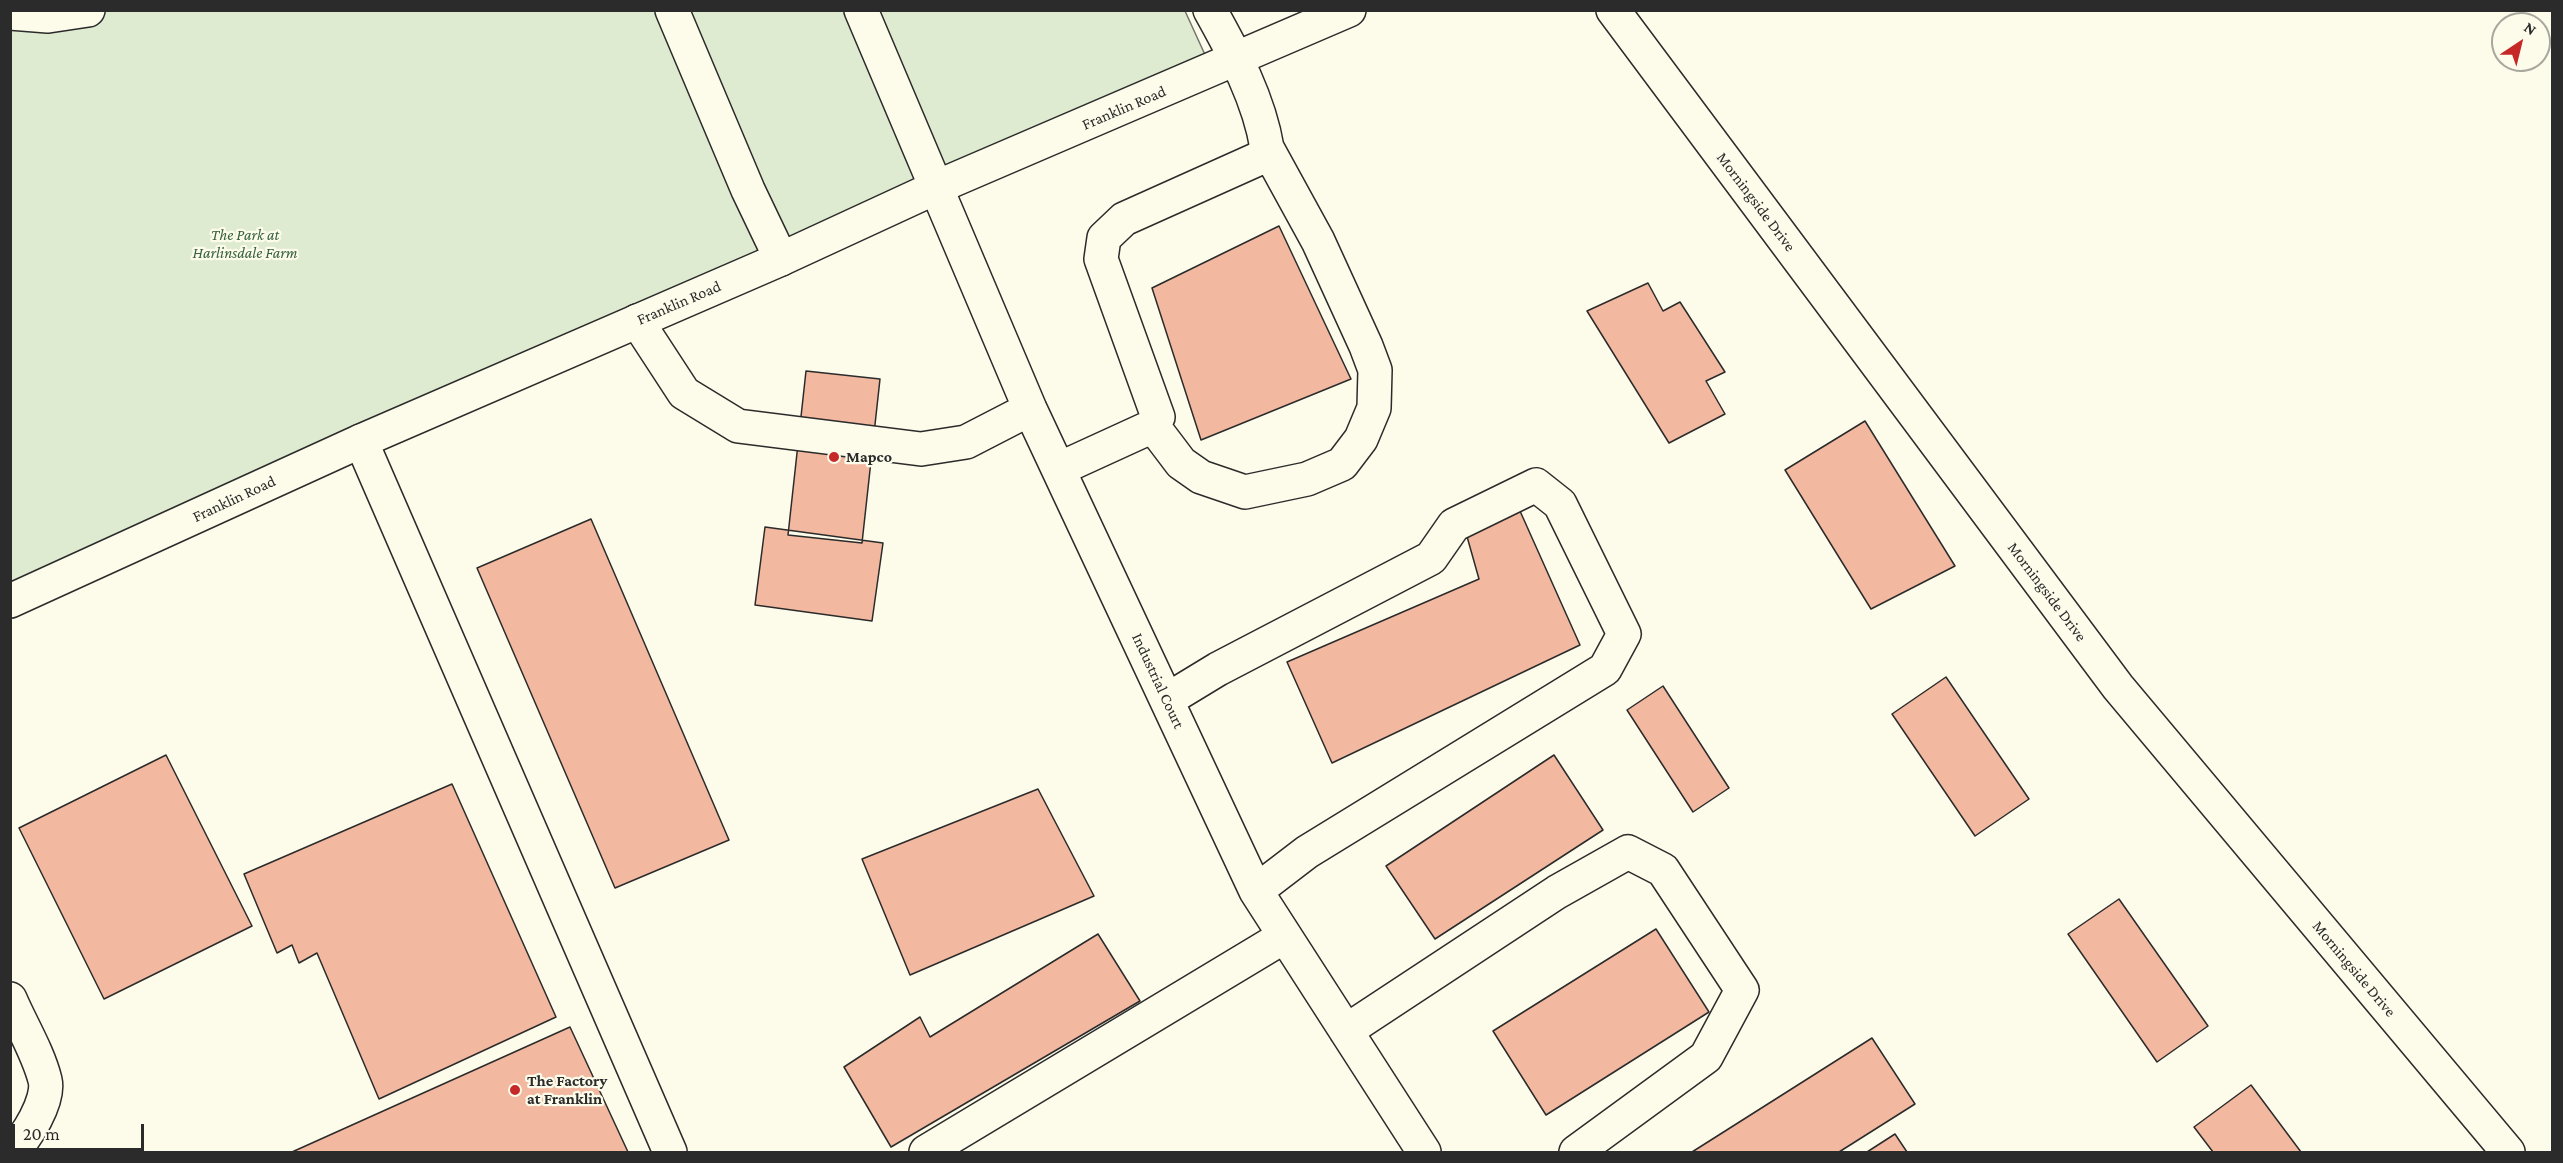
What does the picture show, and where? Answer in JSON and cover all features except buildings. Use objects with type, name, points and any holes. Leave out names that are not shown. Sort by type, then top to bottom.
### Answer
[{"type":"street","points":[[10,13],[48,16],[88,10]]},
{"type":"street","points":[[672,10],[748,190],[781,259]]},
{"type":"street","name":"Industrial Court","points":[[861,10],[1030,409],[1256,891],[1424,1152]]},
{"type":"street","points":[[1153,426],[1181,463],[1202,477],[1245,492],[1307,479],[1342,464],[1361,439],[1374,408],[1375,370],[1366,346],[1318,241],[1267,148],[1264,133],[1237,59],[1210,10]]},
{"type":"street","name":"Franklin Road","points":[[10,601],[361,441],[781,259],[937,187],[1349,10]]},
{"type":"street","name":"Morningside Drive","points":[[1613,10],[2118,687],[2508,1152]]},
{"type":"street","points":[[1059,469],[1153,426],[1158,417],[1101,259],[1104,237],[1124,219],[1260,158],[1267,148]]},
{"type":"street","points":[[637,321],[684,393],[738,426],[921,449],[966,441],[1030,409]]},
{"type":"street","points":[[361,441],[669,1152]]},
{"type":"street","points":[[1167,700],[1218,669],[1431,558],[1454,525],[1536,485],[1560,504],[1624,634],[1605,669],[1307,852],[1256,891]]},
{"type":"street","points":[[1346,1031],[1557,892],[1628,852],[1663,870],[1742,990],[1706,1057],[1576,1152]]},
{"type":"street","points":[[926,1152],[1285,936]]},
{"type":"street","points":[[10,999],[46,1082],[39,1111],[21,1144],[10,1152]]},
{"type":"green space","name":"The Park at Harlinsdale Farm","points":[[11,11],[1185,11],[1212,70],[11,602]]},
{"type":"place","name":"Mapco","points":[[834,457]]},
{"type":"place","name":"The Factory at Franklin","points":[[515,1090]]}]
